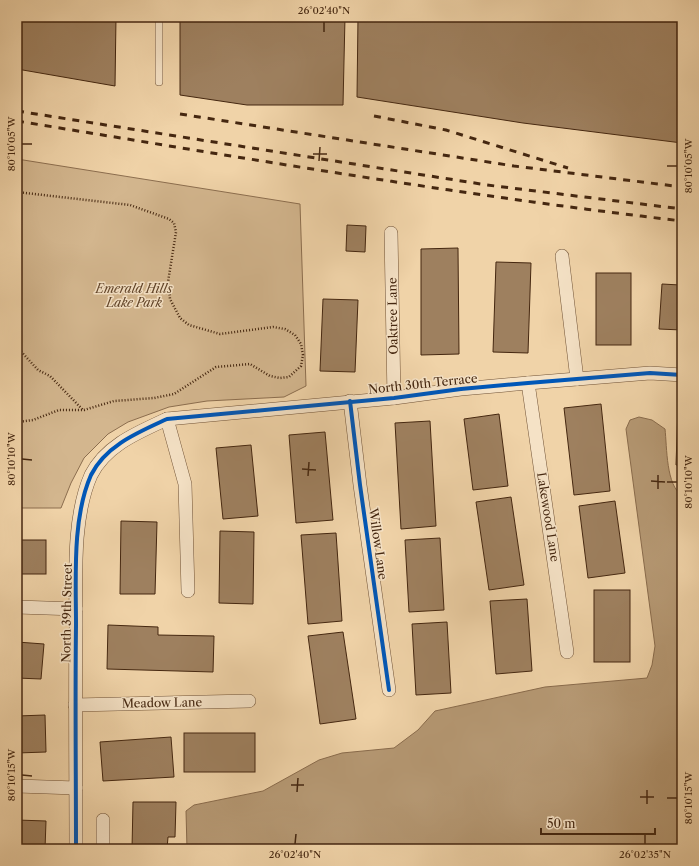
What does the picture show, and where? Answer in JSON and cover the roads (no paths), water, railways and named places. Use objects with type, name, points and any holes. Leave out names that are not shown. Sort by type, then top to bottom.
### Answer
[{"type":"street","name":"Oaktree Lane","points":[[391,233],[394,398]]},
{"type":"street","points":[[562,256],[577,379]]},
{"type":"street","name":"North 30th Terrace","points":[[167,419],[394,398],[461,389],[528,383],[650,373],[682,375]]},
{"type":"street","name":"Lakewood Lane","points":[[528,383],[567,652]]},
{"type":"street","name":"Willow Lane","points":[[350,401],[360,485],[389,690]]},
{"type":"street","points":[[167,419],[185,484],[188,591]]},
{"type":"street","name":"North 39th Street","points":[[76,849],[75,705],[78,514],[92,475],[109,450],[134,434],[167,419]]},
{"type":"street","points":[[17,607],[76,609]]},
{"type":"street","name":"Meadow Lane","points":[[75,705],[249,701]]},
{"type":"street","points":[[17,786],[76,788]]},
{"type":"street","points":[[103,820],[103,849]]},
{"type":"lane","points":[[159,17],[159,82]]},
{"type":"railway","points":[[17,111],[487,185],[682,209]]},
{"type":"railway","points":[[180,114],[514,166],[682,187]]},
{"type":"railway","points":[[374,116],[446,130],[568,168]]},
{"type":"railway","points":[[17,121],[266,162],[432,187],[598,211],[682,221]]},
{"type":"park label","name":"Emerald Hills Lake Park","points":[[134,296]]}]
